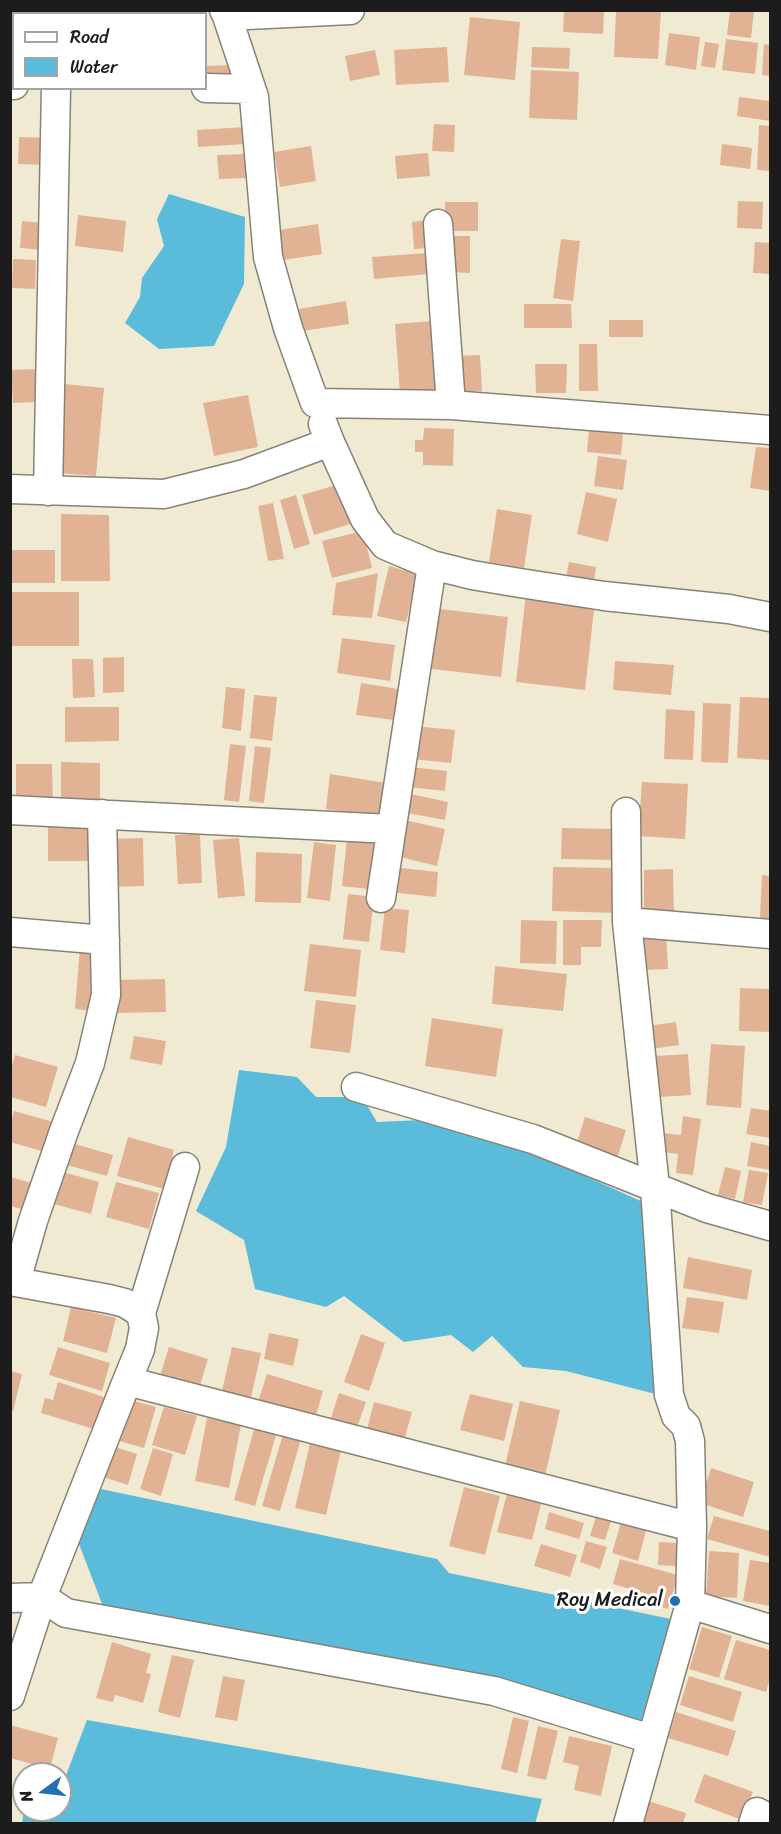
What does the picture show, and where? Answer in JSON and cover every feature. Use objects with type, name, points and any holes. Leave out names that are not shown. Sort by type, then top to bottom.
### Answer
[{"type":"street","points":[[350,10],[225,13],[254,97],[268,257],[288,328],[315,403],[365,519],[385,545],[432,565],[472,575],[604,596],[729,609],[771,617]]},
{"type":"street","points":[[207,88],[251,89]]},
{"type":"street","points":[[48,491],[56,90]]},
{"type":"street","points":[[438,224],[451,405]]},
{"type":"street","points":[[315,403],[451,405],[771,430]]},
{"type":"street","points":[[10,489],[164,494],[244,474],[330,442]]},
{"type":"street","points":[[381,898],[432,565]]},
{"type":"street","points":[[10,810],[391,829]]},
{"type":"street","points":[[626,812],[627,921],[655,1187],[669,1395],[676,1416],[686,1426],[690,1441],[692,1527],[690,1604],[628,1824]]},
{"type":"street","points":[[102,814],[106,995],[90,1063],[60,1142],[13,1281],[109,1299],[125,1303],[141,1313]]},
{"type":"street","points":[[627,921],[771,934]]},
{"type":"street","points":[[10,932],[105,940]]},
{"type":"street","points":[[356,1087],[534,1139],[707,1208],[771,1226]]},
{"type":"street","points":[[10,1696],[42,1598],[140,1349],[144,1328],[141,1313],[185,1167]]},
{"type":"street","points":[[127,1381],[692,1527]]},
{"type":"street","points":[[10,1598],[42,1598],[66,1613],[494,1691],[651,1739]]},
{"type":"street","points":[[690,1604],[771,1629]]},
{"type":"street","points":[[753,1824],[757,1812],[771,1819]]},
{"type":"water","points":[[169,194],[245,217],[244,284],[214,346],[159,349],[125,323],[140,297],[142,278],[164,246],[157,219]]},
{"type":"water","points":[[239,1070],[297,1077],[316,1097],[362,1097],[377,1122],[445,1119],[485,1131],[643,1202],[663,1396],[566,1371],[523,1367],[492,1336],[473,1352],[451,1335],[404,1342],[344,1296],[326,1307],[255,1289],[244,1240],[196,1211],[226,1147]]},
{"type":"water","points":[[91,1487],[437,1559],[449,1573],[671,1619],[641,1721],[104,1609],[79,1544]]},
{"type":"water","points":[[87,1720],[542,1799],[535,1824],[22,1823],[72,1822],[71,1762]]},
{"type":"building","points":[[564,10],[604,10],[603,34],[563,32]]},
{"type":"building","points":[[616,10],[661,10],[658,59],[614,57]]},
{"type":"building","points":[[730,10],[754,10],[751,38],[727,35]]},
{"type":"building","points":[[470,17],[520,22],[515,80],[464,75]]},
{"type":"building","points":[[669,33],[700,37],[696,70],[665,65]]},
{"type":"building","points":[[726,39],[758,43],[755,74],[722,70]]},
{"type":"building","points":[[705,42],[719,44],[715,68],[701,66]]},
{"type":"building","points":[[764,44],[770,45],[770,76],[762,75]]},
{"type":"building","points":[[447,47],[449,82],[396,85],[394,50]]},
{"type":"building","points":[[532,47],[570,48],[569,69],[531,67]]},
{"type":"building","points":[[375,50],[380,75],[350,81],[345,56]]},
{"type":"building","points":[[233,65],[233,81],[207,82],[207,66]]},
{"type":"building","points":[[531,70],[579,72],[577,120],[529,118]]},
{"type":"building","points":[[739,97],[770,101],[770,121],[737,116]]},
{"type":"building","points":[[434,124],[455,125],[454,152],[432,151]]},
{"type":"building","points":[[759,125],[770,126],[770,171],[757,170]]},
{"type":"building","points":[[246,127],[247,144],[198,147],[197,130]]},
{"type":"building","points":[[19,137],[47,138],[46,165],[18,164]]},
{"type":"building","points":[[722,144],[752,148],[750,169],[720,165]]},
{"type":"building","points":[[311,146],[316,181],[280,187],[274,152]]},
{"type":"building","points":[[428,153],[430,176],[397,179],[395,156]]},
{"type":"building","points":[[247,154],[248,178],[219,179],[217,155]]},
{"type":"building","points":[[738,201],[763,202],[762,229],[737,228]]},
{"type":"building","points":[[445,202],[478,202],[478,231],[445,231]]},
{"type":"building","points":[[78,215],[126,221],[123,252],[75,246]]},
{"type":"building","points":[[428,220],[430,248],[414,249],[412,222]]},
{"type":"building","points":[[22,221],[45,223],[43,250],[20,248]]},
{"type":"building","points":[[318,224],[322,254],[284,260],[279,230]]},
{"type":"building","points":[[448,236],[470,236],[470,273],[448,272]]},
{"type":"building","points":[[561,239],[580,241],[573,301],[553,298]]},
{"type":"building","points":[[755,242],[770,243],[770,274],[753,273]]},
{"type":"building","points":[[427,253],[429,274],[374,279],[372,257]]},
{"type":"building","points":[[13,259],[36,260],[35,289],[12,288]]},
{"type":"building","points":[[346,301],[349,324],[303,331],[299,309]]},
{"type":"building","points":[[524,304],[571,304],[572,328],[524,328]]},
{"type":"building","points":[[609,320],[643,320],[643,337],[609,337]]},
{"type":"building","points":[[433,321],[438,391],[400,393],[395,324]]},
{"type":"building","points":[[579,344],[597,344],[598,391],[579,391]]},
{"type":"building","points":[[480,355],[482,391],[457,392],[456,356]]},
{"type":"building","points":[[535,364],[567,364],[566,393],[536,393]]},
{"type":"building","points":[[36,369],[37,402],[13,403],[11,370]]},
{"type":"building","points":[[65,384],[104,388],[96,476],[58,473]]},
{"type":"building","points":[[248,395],[258,447],[214,456],[203,403]]},
{"type":"building","points":[[424,428],[454,429],[453,466],[423,465],[423,452],[415,452],[415,440],[423,440]]},
{"type":"building","points":[[589,429],[623,432],[621,455],[587,452]]},
{"type":"building","points":[[756,447],[770,448],[770,491],[750,488]]},
{"type":"building","points":[[598,456],[627,460],[623,490],[594,486]]},
{"type":"building","points":[[343,483],[354,523],[314,535],[302,495]]},
{"type":"building","points":[[586,492],[617,499],[608,542],[577,534]]},
{"type":"building","points":[[296,495],[310,544],[294,549],[280,500]]},
{"type":"building","points":[[273,503],[284,559],[268,561],[258,506]]},
{"type":"building","points":[[497,509],[532,515],[524,568],[489,562]]},
{"type":"building","points":[[61,514],[109,515],[110,581],[61,581]]},
{"type":"building","points":[[363,531],[372,568],[332,578],[322,541]]},
{"type":"building","points":[[11,550],[55,550],[55,583],[11,583]]},
{"type":"building","points":[[569,562],[596,567],[593,589],[565,583]]},
{"type":"building","points":[[389,566],[418,574],[406,622],[377,616]]},
{"type":"building","points":[[378,573],[372,618],[332,615],[336,583]]},
{"type":"building","points":[[12,592],[79,592],[79,646],[12,646]]},
{"type":"building","points":[[526,593],[595,601],[585,690],[516,682]]},
{"type":"building","points":[[432,608],[508,617],[501,677],[425,668]]},
{"type":"building","points":[[342,638],[395,645],[390,681],[337,673]]},
{"type":"building","points":[[124,657],[124,692],[103,693],[103,658]]},
{"type":"building","points":[[72,659],[93,659],[95,697],[73,698]]},
{"type":"building","points":[[615,661],[674,665],[671,695],[613,690]]},
{"type":"building","points":[[361,683],[398,689],[394,720],[356,715]]},
{"type":"building","points":[[226,687],[245,689],[241,731],[222,728]]},
{"type":"building","points":[[254,695],[277,697],[272,741],[250,738]]},
{"type":"building","points":[[740,697],[770,698],[770,760],[737,758]]},
{"type":"building","points":[[703,703],[731,704],[728,763],[701,762]]},
{"type":"building","points":[[65,707],[119,707],[119,741],[65,742]]},
{"type":"building","points":[[666,709],[695,711],[693,760],[664,759]]},
{"type":"building","points":[[415,726],[455,730],[451,763],[411,759]]},
{"type":"building","points":[[230,744],[246,746],[239,802],[224,800]]},
{"type":"building","points":[[255,746],[271,748],[264,803],[249,801]]},
{"type":"building","points":[[61,762],[100,763],[100,800],[61,800]]},
{"type":"building","points":[[16,764],[52,764],[53,801],[16,801]]},
{"type":"building","points":[[410,767],[447,771],[445,791],[408,787]]},
{"type":"building","points":[[330,774],[386,783],[382,817],[326,809]]},
{"type":"building","points":[[642,782],[688,784],[685,839],[638,836]]},
{"type":"building","points":[[406,793],[448,802],[445,820],[402,812]]},
{"type":"building","points":[[400,819],[445,829],[437,866],[392,855]]},
{"type":"building","points":[[48,821],[90,821],[90,861],[48,861]]},
{"type":"building","points":[[562,828],[615,829],[615,860],[561,859]]},
{"type":"building","points":[[200,834],[202,883],[178,884],[175,835]]},
{"type":"building","points":[[143,838],[144,886],[110,887],[109,839]]},
{"type":"building","points":[[239,838],[245,896],[218,898],[213,840]]},
{"type":"building","points":[[347,839],[374,842],[368,889],[342,886]]},
{"type":"building","points":[[314,842],[336,845],[330,901],[307,898]]},
{"type":"building","points":[[256,852],[302,854],[301,903],[255,902]]},
{"type":"building","points":[[392,867],[438,872],[436,897],[390,892]]},
{"type":"building","points":[[553,867],[616,868],[616,913],[552,911]]},
{"type":"building","points":[[673,869],[674,915],[644,915],[644,870]]},
{"type":"building","points":[[762,875],[770,876],[770,919],[760,918]]},
{"type":"building","points":[[348,894],[374,897],[369,942],[343,939]]},
{"type":"building","points":[[385,908],[409,910],[405,953],[380,950]]},
{"type":"building","points":[[521,920],[557,921],[556,964],[520,963]]},
{"type":"building","points":[[563,920],[602,920],[601,947],[581,947],[581,965],[563,965]]},
{"type":"building","points":[[666,934],[668,969],[644,970],[642,935]]},
{"type":"building","points":[[310,944],[361,950],[356,997],[304,991]]},
{"type":"building","points":[[80,947],[99,949],[94,1011],[75,1009]]},
{"type":"building","points":[[495,966],[567,974],[563,1011],[492,1004]]},
{"type":"building","points":[[165,979],[166,1012],[114,1013],[113,980]]},
{"type":"building","points":[[740,988],[770,989],[770,1032],[739,1031]]},
{"type":"building","points":[[316,1000],[356,1005],[350,1053],[310,1048]]},
{"type":"building","points":[[432,1018],[503,1029],[496,1077],[425,1066]]},
{"type":"building","points":[[676,1022],[679,1045],[651,1049],[648,1026]]},
{"type":"building","points":[[134,1036],[166,1041],[162,1065],[130,1059]]},
{"type":"building","points":[[711,1044],[745,1046],[741,1108],[706,1105]]},
{"type":"building","points":[[688,1054],[691,1095],[659,1097],[655,1056]]},
{"type":"building","points":[[15,1055],[58,1067],[46,1107],[10,1097],[10,1073]]},
{"type":"building","points":[[751,1108],[770,1111],[770,1138],[746,1134]]},
{"type":"building","points":[[14,1111],[57,1123],[49,1153],[10,1142],[10,1124]]},
{"type":"building","points":[[683,1116],[701,1119],[693,1175],[676,1173],[678,1154],[660,1152],[663,1133],[681,1135]]},
{"type":"building","points":[[585,1117],[626,1130],[616,1162],[575,1149]]},
{"type":"building","points":[[128,1137],[174,1150],[164,1189],[117,1176]]},
{"type":"building","points":[[68,1142],[113,1155],[107,1176],[63,1164]]},
{"type":"building","points":[[751,1142],[770,1146],[770,1170],[747,1166]]},
{"type":"building","points":[[725,1167],[741,1171],[735,1199],[718,1195]]},
{"type":"building","points":[[749,1170],[768,1173],[762,1205],[743,1202]]},
{"type":"building","points":[[59,1171],[99,1182],[91,1214],[50,1203]]},
{"type":"building","points":[[10,1177],[32,1183],[25,1210],[10,1206]]},
{"type":"building","points":[[116,1182],[159,1193],[149,1229],[106,1217]]},
{"type":"building","points":[[688,1257],[752,1270],[747,1300],[683,1288]]},
{"type":"building","points":[[687,1297],[724,1302],[719,1333],[682,1328]]},
{"type":"building","points":[[71,1307],[116,1318],[107,1353],[63,1341]]},
{"type":"building","points":[[269,1333],[299,1339],[293,1366],[264,1359]]},
{"type":"building","points":[[361,1334],[385,1343],[369,1391],[344,1382]]},
{"type":"building","points":[[58,1347],[110,1363],[102,1391],[49,1375]]},
{"type":"building","points":[[169,1347],[208,1359],[198,1392],[159,1379]]},
{"type":"building","points":[[232,1347],[261,1353],[249,1406],[220,1400]]},
{"type":"building","points":[[10,1371],[22,1374],[13,1411],[10,1411]]},
{"type":"building","points":[[267,1374],[323,1391],[315,1419],[258,1402]]},
{"type":"building","points":[[58,1382],[104,1397],[94,1429],[41,1413],[45,1398],[53,1400]]},
{"type":"building","points":[[339,1393],[366,1402],[356,1430],[330,1421]]},
{"type":"building","points":[[470,1394],[513,1404],[504,1441],[460,1430]]},
{"type":"building","points":[[124,1398],[156,1407],[144,1448],[112,1439]]},
{"type":"building","points":[[520,1401],[560,1410],[545,1476],[505,1466]]},
{"type":"building","points":[[374,1402],[412,1412],[403,1444],[366,1433]]},
{"type":"building","points":[[164,1407],[197,1416],[185,1455],[152,1445]]},
{"type":"building","points":[[207,1418],[241,1424],[229,1488],[195,1481]]},
{"type":"building","points":[[255,1426],[277,1432],[255,1506],[234,1500]]},
{"type":"building","points":[[283,1434],[301,1439],[280,1511],[262,1506]]},
{"type":"building","points":[[311,1439],[342,1446],[326,1515],[295,1508]]},
{"type":"building","points":[[112,1446],[137,1454],[128,1485],[103,1477]]},
{"type":"building","points":[[153,1448],[173,1454],[161,1496],[140,1489]]},
{"type":"building","points":[[711,1468],[754,1482],[743,1517],[700,1503]]},
{"type":"building","points":[[464,1487],[500,1496],[485,1555],[449,1546]]},
{"type":"building","points":[[507,1494],[541,1504],[532,1540],[497,1532]]},
{"type":"building","points":[[598,1510],[613,1515],[605,1540],[590,1536]]},
{"type":"building","points":[[549,1512],[584,1523],[579,1539],[545,1529]]},
{"type":"building","points":[[714,1516],[770,1531],[770,1557],[707,1539]]},
{"type":"building","points":[[622,1519],[647,1527],[638,1561],[612,1553]]},
{"type":"building","points":[[586,1541],[607,1547],[600,1569],[580,1562]]},
{"type":"building","points":[[659,1542],[678,1543],[676,1566],[658,1565]]},
{"type":"building","points":[[541,1544],[577,1555],[570,1577],[534,1566]]},
{"type":"building","points":[[709,1551],[739,1553],[737,1598],[706,1596]]},
{"type":"building","points":[[620,1559],[678,1575],[668,1609],[655,1605],[657,1597],[613,1584]]},
{"type":"building","points":[[750,1560],[770,1563],[770,1606],[743,1601]]},
{"type":"building","points":[[702,1627],[732,1636],[719,1678],[689,1669]]},
{"type":"building","points":[[736,1640],[770,1650],[770,1678],[766,1692],[724,1679]]},
{"type":"building","points":[[112,1642],[151,1654],[146,1673],[151,1674],[143,1703],[115,1695],[113,1702],[96,1698]]},
{"type":"building","points":[[172,1655],[194,1660],[180,1718],[158,1712]]},
{"type":"building","points":[[223,1676],[245,1680],[237,1721],[215,1717]]},
{"type":"building","points":[[689,1676],[742,1692],[733,1722],[680,1705]]},
{"type":"building","points":[[676,1712],[736,1731],[728,1756],[668,1738]]},
{"type":"building","points":[[513,1717],[529,1721],[517,1773],[501,1769]]},
{"type":"building","points":[[10,1725],[58,1738],[52,1762],[25,1762],[10,1758]]},
{"type":"building","points":[[538,1726],[558,1731],[546,1780],[527,1776]]},
{"type":"building","points":[[569,1736],[612,1746],[601,1796],[574,1790],[579,1766],[563,1762]]},
{"type":"building","points":[[704,1774],[753,1792],[742,1820],[694,1802]]},
{"type":"building","points":[[648,1801],[686,1813],[683,1824],[642,1824]]},
{"type":"place","name":"Roy Medical","points":[[675,1601]]}]
